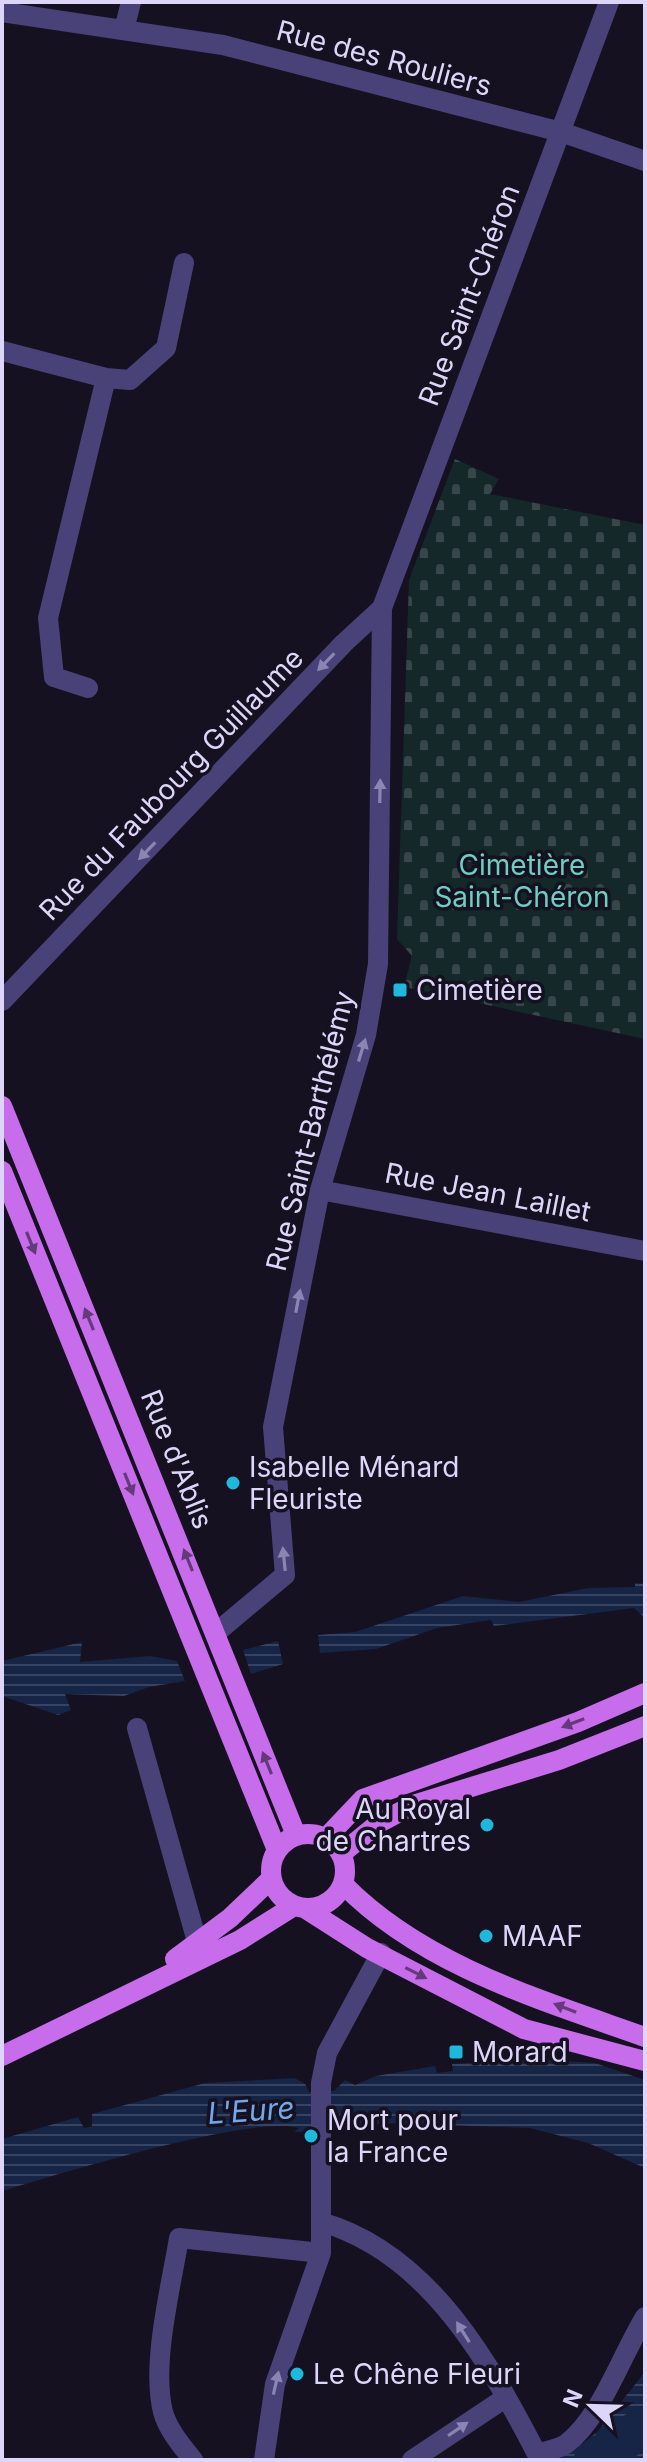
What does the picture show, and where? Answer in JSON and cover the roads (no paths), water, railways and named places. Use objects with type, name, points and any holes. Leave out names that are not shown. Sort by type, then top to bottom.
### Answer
[{"type":"main road","name":"Rue d'Ablis","points":[[2,1106],[217,1632],[296,1835]]},
{"type":"main road","name":"Rue d'Ablis","points":[[2,1171],[277,1850]]},
{"type":"main road","points":[[326,1838],[363,1799],[578,1722],[645,1693]]},
{"type":"main road","points":[[341,1854],[379,1823],[413,1805],[559,1760],[645,1726]]},
{"type":"main road","points":[[2,2056],[300,1908],[329,1903],[343,1884],[345,1865],[341,1854],[326,1838],[296,1835],[277,1850],[271,1879],[198,1945],[44,2035]]},
{"type":"main road","points":[[271,1879],[282,1899],[546,2037],[614,2050],[645,2061]]},
{"type":"main road","points":[[343,1884],[392,1928],[418,1943],[527,1993],[645,2037]]},
{"type":"street","points":[[124,30],[131,2]]},
{"type":"street","name":"Rue Saint-Chéron","points":[[382,608],[609,2]]},
{"type":"street","name":"Rue des Rouliers","points":[[2,12],[223,45],[561,132],[645,161]]},
{"type":"street","points":[[2,351],[106,378],[130,380],[166,348],[184,263]]},
{"type":"street","points":[[88,688],[54,677],[48,618],[106,378]]},
{"type":"street","name":"Rue du Faubourg Guillaume","points":[[2,1001],[344,643],[382,608]]},
{"type":"street","name":"Rue Saint-Barthélémy","points":[[217,1632],[285,1575],[273,1427],[320,1190],[366,1035],[378,964],[382,608]]},
{"type":"street","name":"Rue Jean Laillet","points":[[320,1190],[645,1251]]},
{"type":"street","points":[[137,1728],[198,1945]]},
{"type":"street","points":[[264,2460],[275,2384],[321,2253],[321,2083],[334,2039],[381,1953]]},
{"type":"street","points":[[321,2222],[371,2241],[433,2292],[453,2316],[538,2457],[563,2446],[575,2435],[645,2317]]},
{"type":"street","points":[[193,2460],[164,2414],[161,2393],[163,2352],[179,2238],[321,2253]]},
{"type":"street","points":[[412,2460],[505,2398]]},
{"type":"water","points":[[635,1583],[645,1584],[645,1618],[634,1608],[494,1626],[491,1620],[437,1628],[376,1649],[320,1653],[318,1635],[355,1632],[463,1596],[519,1602],[588,1588],[635,1587]]},
{"type":"water","points":[[278,1641],[283,1664],[251,1674],[243,1650]]},
{"type":"water","points":[[82,1642],[80,1662],[150,1656],[177,1661],[185,1681],[149,1687],[124,1696],[65,1694],[71,1710],[58,1715],[2,1696],[2,1661]]},
{"type":"water","name":"L'Eure","points":[[531,2059],[595,2063],[645,2080],[645,2168],[588,2143],[530,2128],[381,2123],[369,2127],[309,2127],[308,2132],[294,2132],[299,2128],[275,2126],[154,2148],[2,2191],[2,2139],[78,2117],[84,2128],[92,2126],[92,2114],[205,2083],[295,2078],[305,2084],[309,2092],[334,2091],[345,2080],[355,2085],[376,2076],[435,2066],[437,2073],[453,2071],[452,2064]]},
{"type":"water","points":[[645,2372],[645,2460],[604,2460],[616,2441],[585,2452],[591,2460],[525,2460],[581,2445],[597,2432]]},
{"type":"waterway","points":[[594,2460],[645,2426]]},
{"type":"place","name":"Cimetière","points":[[400,990]]},
{"type":"place","name":"Isabelle Ménard Fleuriste","points":[[233,1483]]},
{"type":"place","name":"Au Royal de Chartres","points":[[487,1825]]},
{"type":"place","name":"MAAF","points":[[486,1936]]},
{"type":"place","name":"Morard","points":[[456,2052]]},
{"type":"place","name":"Mort pour la France","points":[[311,2136]]},
{"type":"place","name":"Le Chêne Fleuri","points":[[297,2374]]},
{"type":"park label","name":"Cimetière Saint-Chéron","points":[[522,881]]}]
